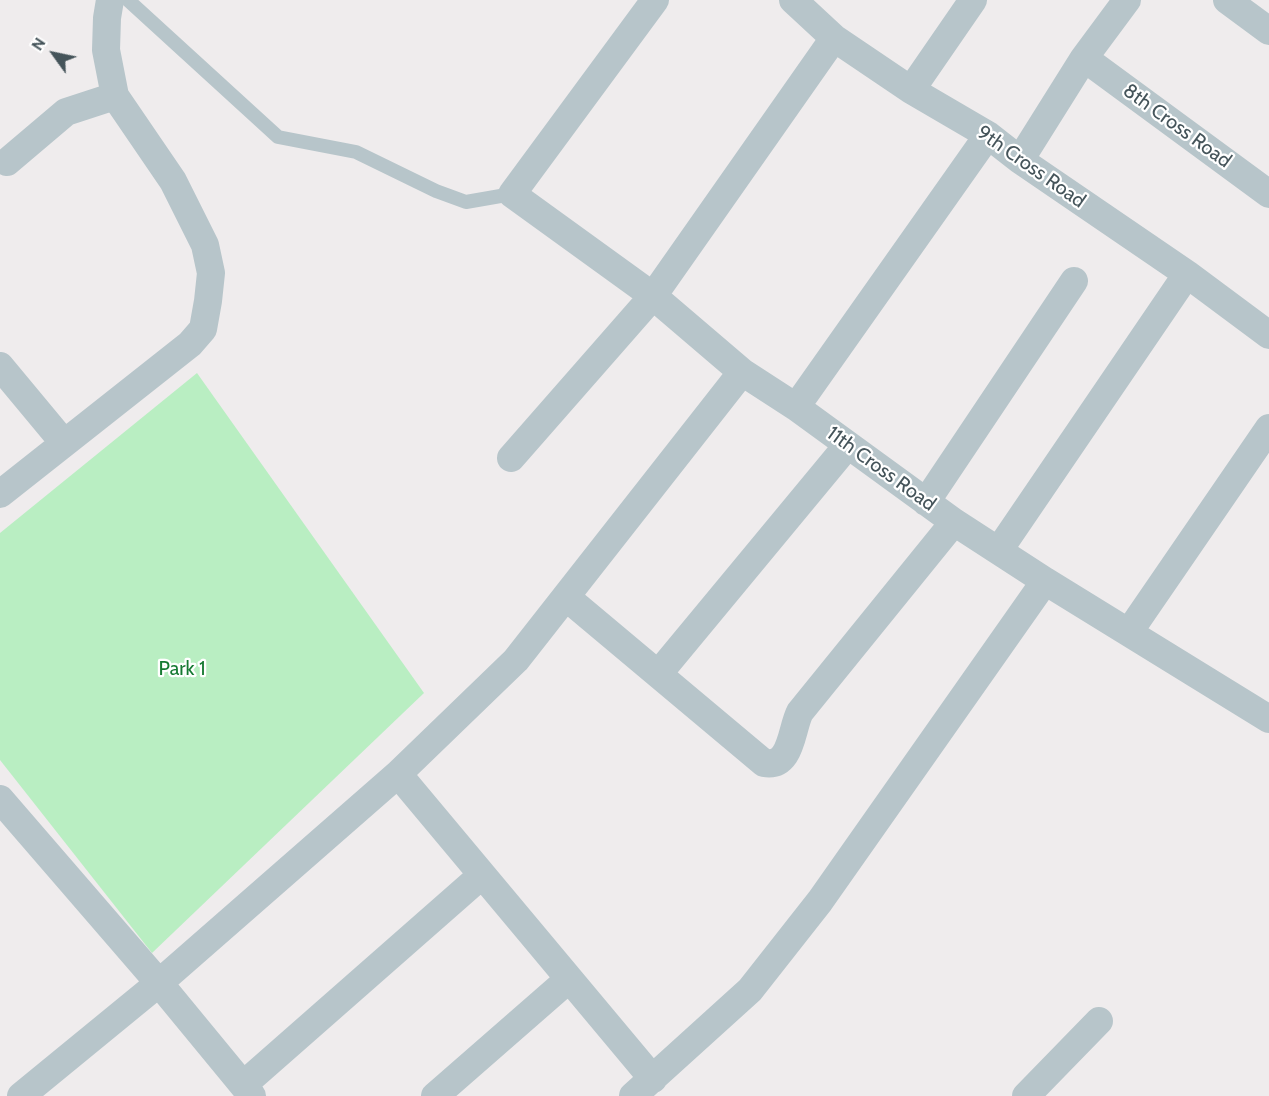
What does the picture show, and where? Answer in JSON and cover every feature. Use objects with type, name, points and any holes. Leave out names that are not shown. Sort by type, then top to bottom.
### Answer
[{"type":"street","points":[[0,494],[190,344],[203,329],[211,273],[205,245],[173,181],[115,96],[106,50],[110,0]]},
{"type":"street","points":[[512,194],[655,0]]},
{"type":"street","name":"9th Cross Road","points":[[794,0],[834,38],[911,90],[988,135],[1020,160],[1187,274],[1269,334]]},
{"type":"street","points":[[911,90],[974,0]]},
{"type":"street","points":[[1020,160],[1084,58],[1127,0]]},
{"type":"street","points":[[1227,0],[1269,31]]},
{"type":"street","points":[[511,458],[652,296],[834,38]]},
{"type":"street","name":"8th Cross Road","points":[[1084,58],[1269,194]]},
{"type":"street","points":[[7,162],[66,112],[115,96]]},
{"type":"street","points":[[796,407],[988,135]]},
{"type":"street","name":"11th Cross Road","points":[[512,194],[652,296],[742,372],[796,407],[954,522],[1045,581],[1269,718]]},
{"type":"street","points":[[999,550],[1187,274]]},
{"type":"street","points":[[926,502],[1074,281]]},
{"type":"street","points":[[0,366],[64,442]]},
{"type":"street","points":[[21,1096],[159,983],[398,774],[516,660],[742,372]]},
{"type":"street","points":[[1129,632],[1269,428]]},
{"type":"street","points":[[659,673],[847,446]]},
{"type":"street","points":[[566,597],[764,763],[770,764],[776,762],[786,752],[800,712],[954,522]]},
{"type":"street","points":[[398,774],[569,979],[643,1088],[750,990],[820,900],[1045,581]]},
{"type":"street","points":[[0,799],[248,1090],[482,874]]},
{"type":"street","points":[[435,1096],[569,979]]},
{"type":"street","points":[[1026,1096],[1099,1020]]},
{"type":"lane","points":[[128,0],[278,137],[356,152],[436,191],[466,202],[512,194]]},
{"type":"green space","name":"Park 1","points":[[197,373],[424,693],[152,953],[0,760],[0,533]]}]
